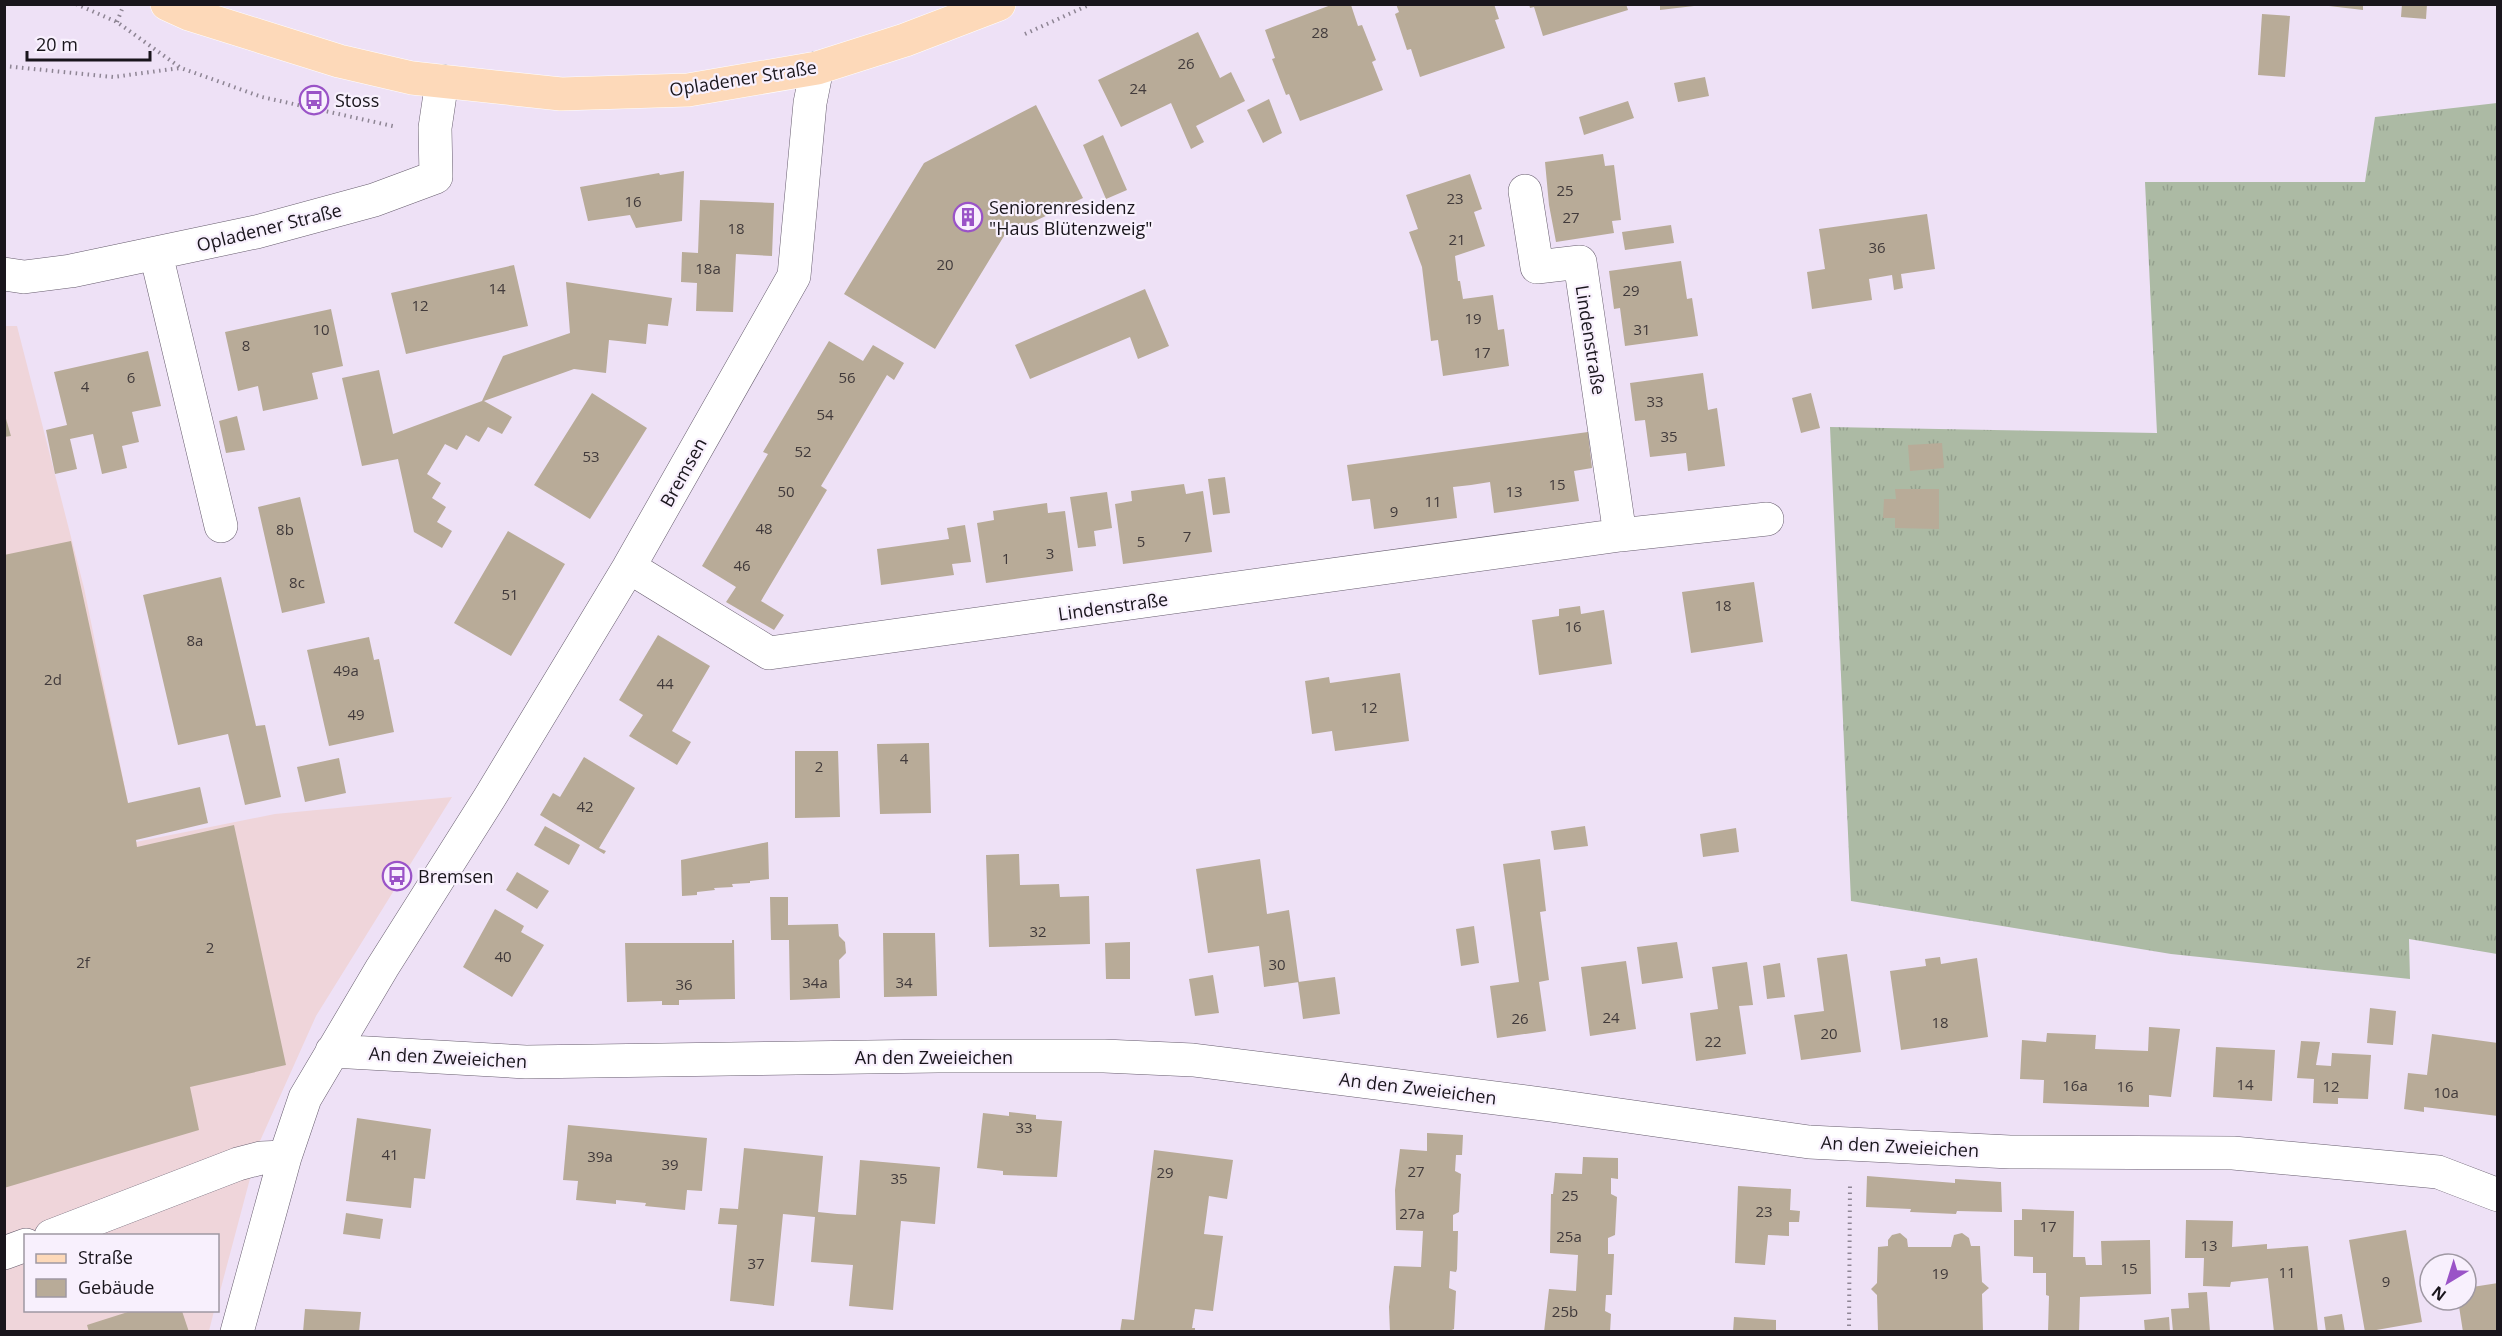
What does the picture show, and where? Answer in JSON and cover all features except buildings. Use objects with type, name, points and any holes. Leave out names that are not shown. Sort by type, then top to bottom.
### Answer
[{"type":"main road","name":"Opladener Straße","points":[[183,8],[339,61],[411,78],[561,94],[688,90],[816,68],[905,40],[999,4]]},
{"type":"street","name":"Bremsen","points":[[237,1332],[285,1157],[305,1098],[629,567],[794,276],[810,103],[816,68]]},
{"type":"street","name":"Opladener Straße","points":[[4,274],[24,277],[71,271],[256,232],[374,200],[436,177],[435,128],[442,81]]},
{"type":"street","name":"Lindenstraße","points":[[1525,191],[1538,267],[1580,262],[1620,535]]},
{"type":"street","points":[[156,254],[221,526]]},
{"type":"street","name":"Lindenstraße","points":[[629,567],[769,653],[1620,535],[1767,519]]},
{"type":"street","name":"An den Zweieichen","points":[[332,1051],[526,1062],[938,1056],[1104,1056],[1193,1060],[1550,1105],[1809,1142],[2010,1152],[2233,1153],[2438,1172],[2498,1195]]},
{"type":"street","points":[[56,1234],[238,1164],[261,1158],[285,1157]]},
{"type":"street","points":[[4,1253],[24,1246]]},
{"type":"path","points":[[76,4],[117,22],[181,68],[262,97],[398,128],[435,128]]},
{"type":"path","points":[[117,22],[124,4]]},
{"type":"path","points":[[4,66],[113,77],[181,68]]},
{"type":"path","points":[[1849,1332],[1850,1144]]},
{"type":"shaded area","points":[[4,326],[17,326],[84,588],[136,842],[275,814],[452,797],[316,1016],[260,1141],[219,1295],[219,1234],[24,1234],[24,1312],[214,1312],[209,1331],[5,1332]]},
{"type":"green space","points":[[2497,103],[2497,954],[2409,939],[2410,979],[2171,954],[1851,901],[1830,427],[2157,433],[2145,182],[2365,182],[2375,117]]},
{"type":"place","name":"Stoss","points":[[314,100]]},
{"type":"place","name":"Seniorenresidenz \"Haus Blütenzweig\"","points":[[968,217]]},
{"type":"place","name":"Bremsen","points":[[397,876]]}]
